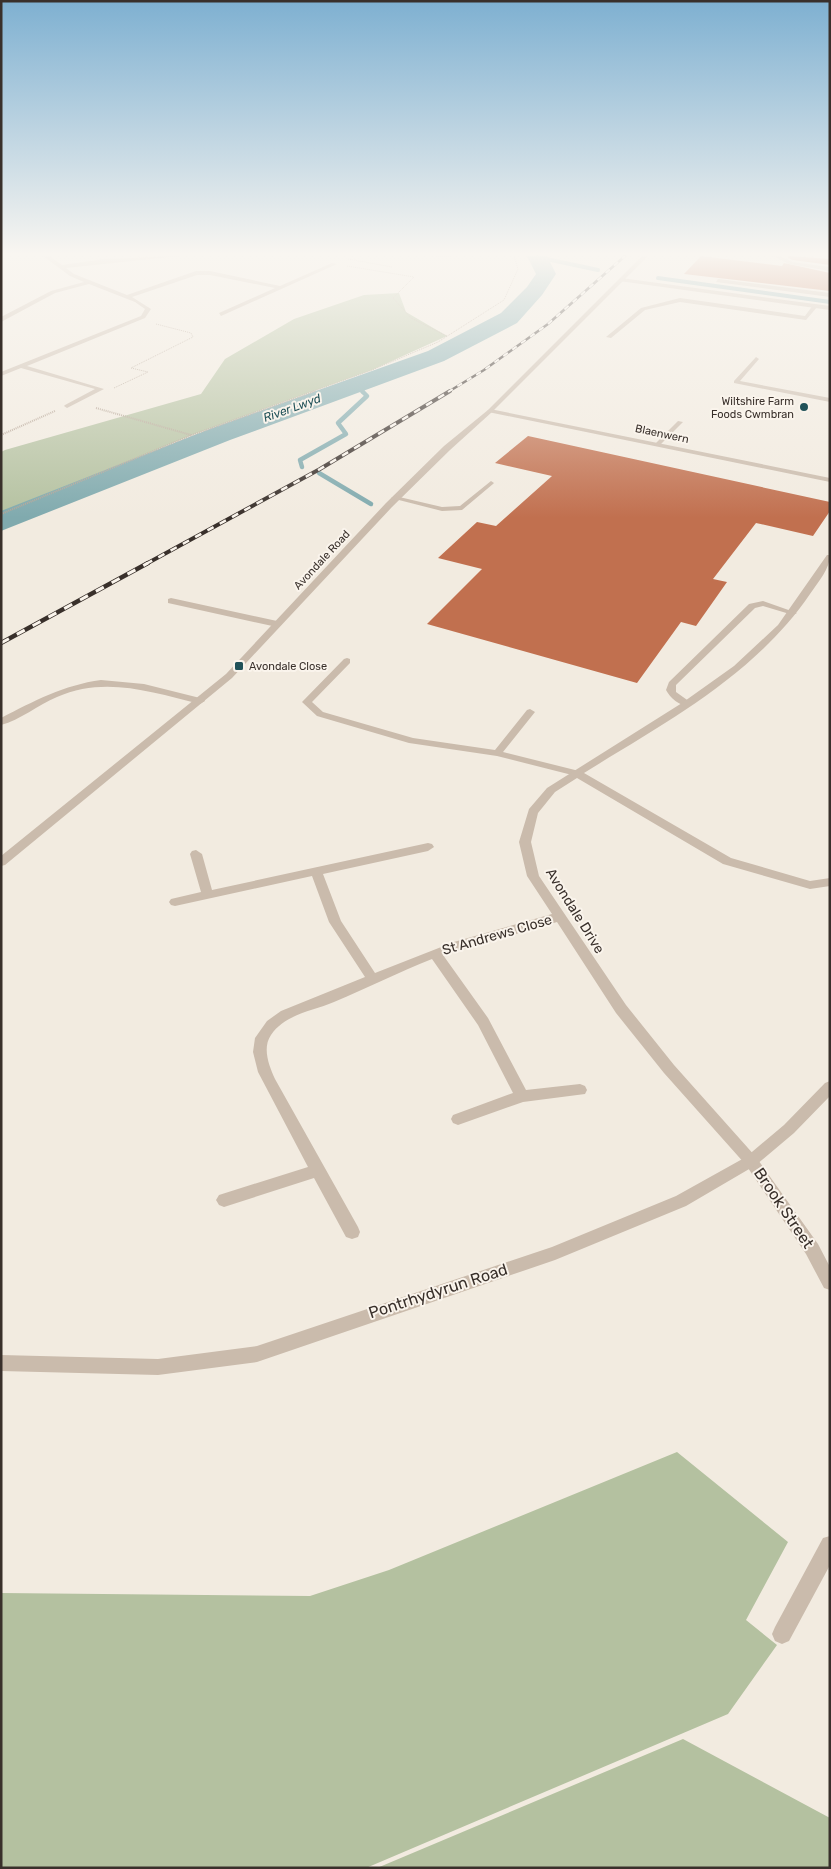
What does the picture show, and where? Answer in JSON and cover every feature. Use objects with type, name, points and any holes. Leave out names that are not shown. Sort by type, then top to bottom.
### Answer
[{"type":"street","points":[[1,374],[78,343]]},
{"type":"street","name":"Avondale Road","points":[[1,862],[200,701],[239,666],[395,498],[447,448],[490,411],[557,343]]},
{"type":"street","points":[[21,366],[101,390]]},
{"type":"street","points":[[67,406],[101,390]]},
{"type":"street","name":"Blaenwern","points":[[490,411],[830,480]]},
{"type":"street","name":"Avondale Drive","points":[[751,1161],[669,1069],[627,1016],[559,917],[534,876],[525,842],[533,812],[552,790],[687,704],[761,648],[793,613],[830,557]]},
{"type":"street","points":[[171,601],[277,624]]},
{"type":"street","points":[[1,722],[54,695],[85,685],[130,684],[200,701]]},
{"type":"street","points":[[576,773],[727,861],[810,885],[830,882]]},
{"type":"street","points":[[175,902],[428,846]]},
{"type":"street","points":[[196,854],[208,894]]},
{"type":"street","points":[[316,871],[336,922],[372,978]]},
{"type":"street","name":"St Andrews Close","points":[[352,1232],[271,1085],[260,1060],[260,1043],[266,1031],[277,1020],[292,1012],[372,978],[477,939],[559,917]]},
{"type":"street","name":"St Andrews Close","points":[[435,954],[482,1022],[522,1096]]},
{"type":"street","name":"Pontrhydyrun Road","points":[[1,1363],[158,1367],[257,1354],[555,1253],[681,1201],[751,1161],[789,1129],[830,1087]]},
{"type":"street","points":[[458,1119],[522,1096],[580,1090]]},
{"type":"street","name":"Brook Street","points":[[751,1161],[812,1249],[830,1283]]},
{"type":"street","points":[[224,1200],[319,1170]]},
{"type":"street","points":[[782,1634],[830,1545]]},
{"type":"lane","points":[[756,359],[736,382],[830,400]]},
{"type":"lane","points":[[658,444],[680,422]]},
{"type":"lane","points":[[395,498],[442,509],[462,508],[491,483]]},
{"type":"lane","points":[[687,704],[672,694],[670,690],[672,684],[752,606],[763,603],[793,613]]},
{"type":"lane","points":[[347,661],[307,702],[320,714],[412,741],[496,753],[576,773]]},
{"type":"lane","points":[[496,753],[530,712]]},
{"type":"path","points":[[101,390],[118,387],[148,372],[131,368],[181,343]]},
{"type":"path","points":[[1,514],[192,435],[372,370],[431,343]]},
{"type":"path","points":[[75,402],[192,435]]},
{"type":"path","points":[[1,435],[67,406]]},
{"type":"green space","points":[[252,343],[431,343],[372,370],[192,435],[1,514],[1,452],[201,394],[225,359]]},
{"type":"green space","points":[[677,1452],[788,1542],[746,1620],[777,1645],[728,1714],[366,1868],[1,1868],[1,1593],[310,1596],[389,1570]]},
{"type":"green space","points":[[683,1739],[830,1818],[830,1868],[377,1868]]},
{"type":"building","points":[[528,436],[830,502],[830,511],[813,536],[756,523],[713,579],[727,582],[696,626],[681,622],[637,683],[427,624],[482,569],[438,558],[477,522],[496,526],[552,476],[495,463]]},
{"type":"waterway","name":"River Lwyd","points":[[1,522],[221,434],[358,386],[436,356],[461,343]]},
{"type":"waterway","name":"River Lwyd","points":[[358,386],[363,392]]},
{"type":"waterway","points":[[302,467],[300,460],[346,434],[338,423],[367,396],[363,392]]},
{"type":"waterway","points":[[319,473],[371,504]]},
{"type":"railway","points":[[448,392],[484,370],[521,343]]},
{"type":"railway","points":[[146,564],[320,469],[450,391]]},
{"type":"railway","points":[[1,643],[148,563]]},
{"type":"place","name":"Wiltshire Farm Foods Cwmbran","points":[[804,407]]},
{"type":"place","name":"Avondale Close","points":[[239,666]]}]
